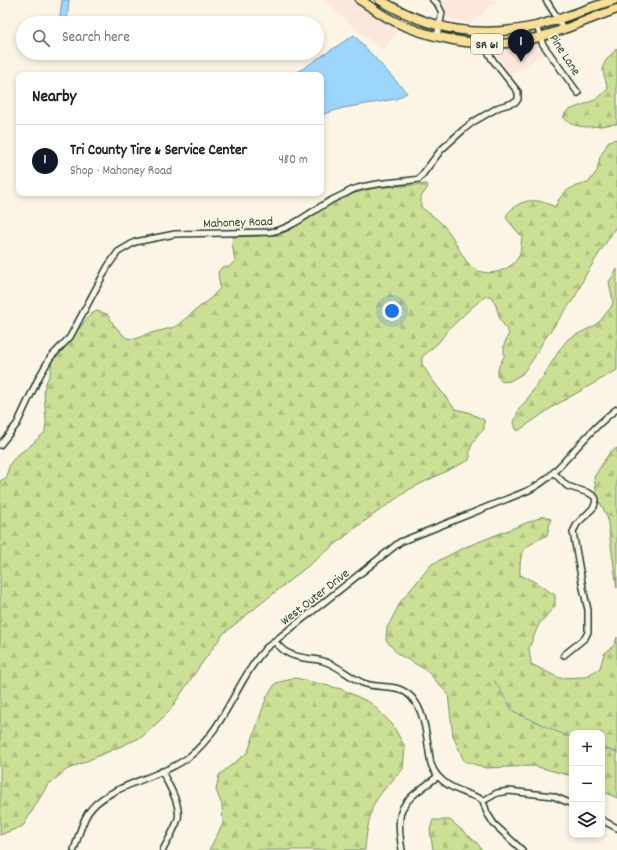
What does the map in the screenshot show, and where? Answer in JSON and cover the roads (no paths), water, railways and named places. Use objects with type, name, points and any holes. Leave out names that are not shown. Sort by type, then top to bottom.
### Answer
[{"type":"highway","name":"SR 61","points":[[360,0],[389,19],[416,30],[437,36],[478,44],[522,41],[563,29],[617,9]]},
{"type":"highway","name":"SR 61","points":[[380,0],[400,12],[440,27],[483,33],[521,29],[558,19],[612,0]]},
{"type":"street","points":[[433,0],[442,13],[437,36]]},
{"type":"street","points":[[546,0],[563,29]]},
{"type":"street","name":"Pine Lane","points":[[536,25],[541,36],[542,43],[578,93]]},
{"type":"street","name":"Mahoney Road","points":[[0,445],[17,424],[39,377],[50,358],[70,337],[108,266],[118,252],[135,242],[175,234],[270,232],[280,230],[331,201],[354,190],[373,184],[419,179],[440,150],[448,145],[473,122],[499,107],[516,102],[518,99],[518,92],[492,59],[486,48],[483,33]]},
{"type":"street","name":"West Outer Drive","points":[[74,850],[84,820],[96,803],[111,794],[188,758],[203,744],[221,718],[259,655],[274,641],[400,542],[538,486],[554,473],[577,447],[617,409]]},
{"type":"street","points":[[554,473],[567,486],[589,493],[595,497],[596,500],[594,507],[577,524],[573,532],[588,610],[589,624],[587,636],[564,655]]},
{"type":"street","points":[[274,641],[288,653],[334,665],[353,678],[370,685],[397,688],[413,699],[422,714],[431,764],[437,777],[456,790],[479,798],[483,802],[490,818],[522,850]]},
{"type":"street","points":[[162,771],[178,805],[176,824],[163,850]]},
{"type":"street","points":[[402,850],[398,824],[403,807],[410,798],[437,777]]},
{"type":"street","points":[[483,802],[497,793],[509,791],[553,796],[569,803]]},
{"type":"street","points":[[605,822],[617,828]]},
{"type":"water","points":[[62,0],[69,0],[68,16],[60,16]]},
{"type":"water","points":[[354,35],[407,93],[396,99],[343,108],[324,114],[324,72],[298,72],[316,60],[324,60],[324,55]]},
{"type":"waterway","points":[[494,680],[513,711],[569,737]]},
{"type":"waterway","points":[[605,749],[617,752]]},
{"type":"place","name":"Tri County Tire & Service Center","points":[[521,62]]}]
